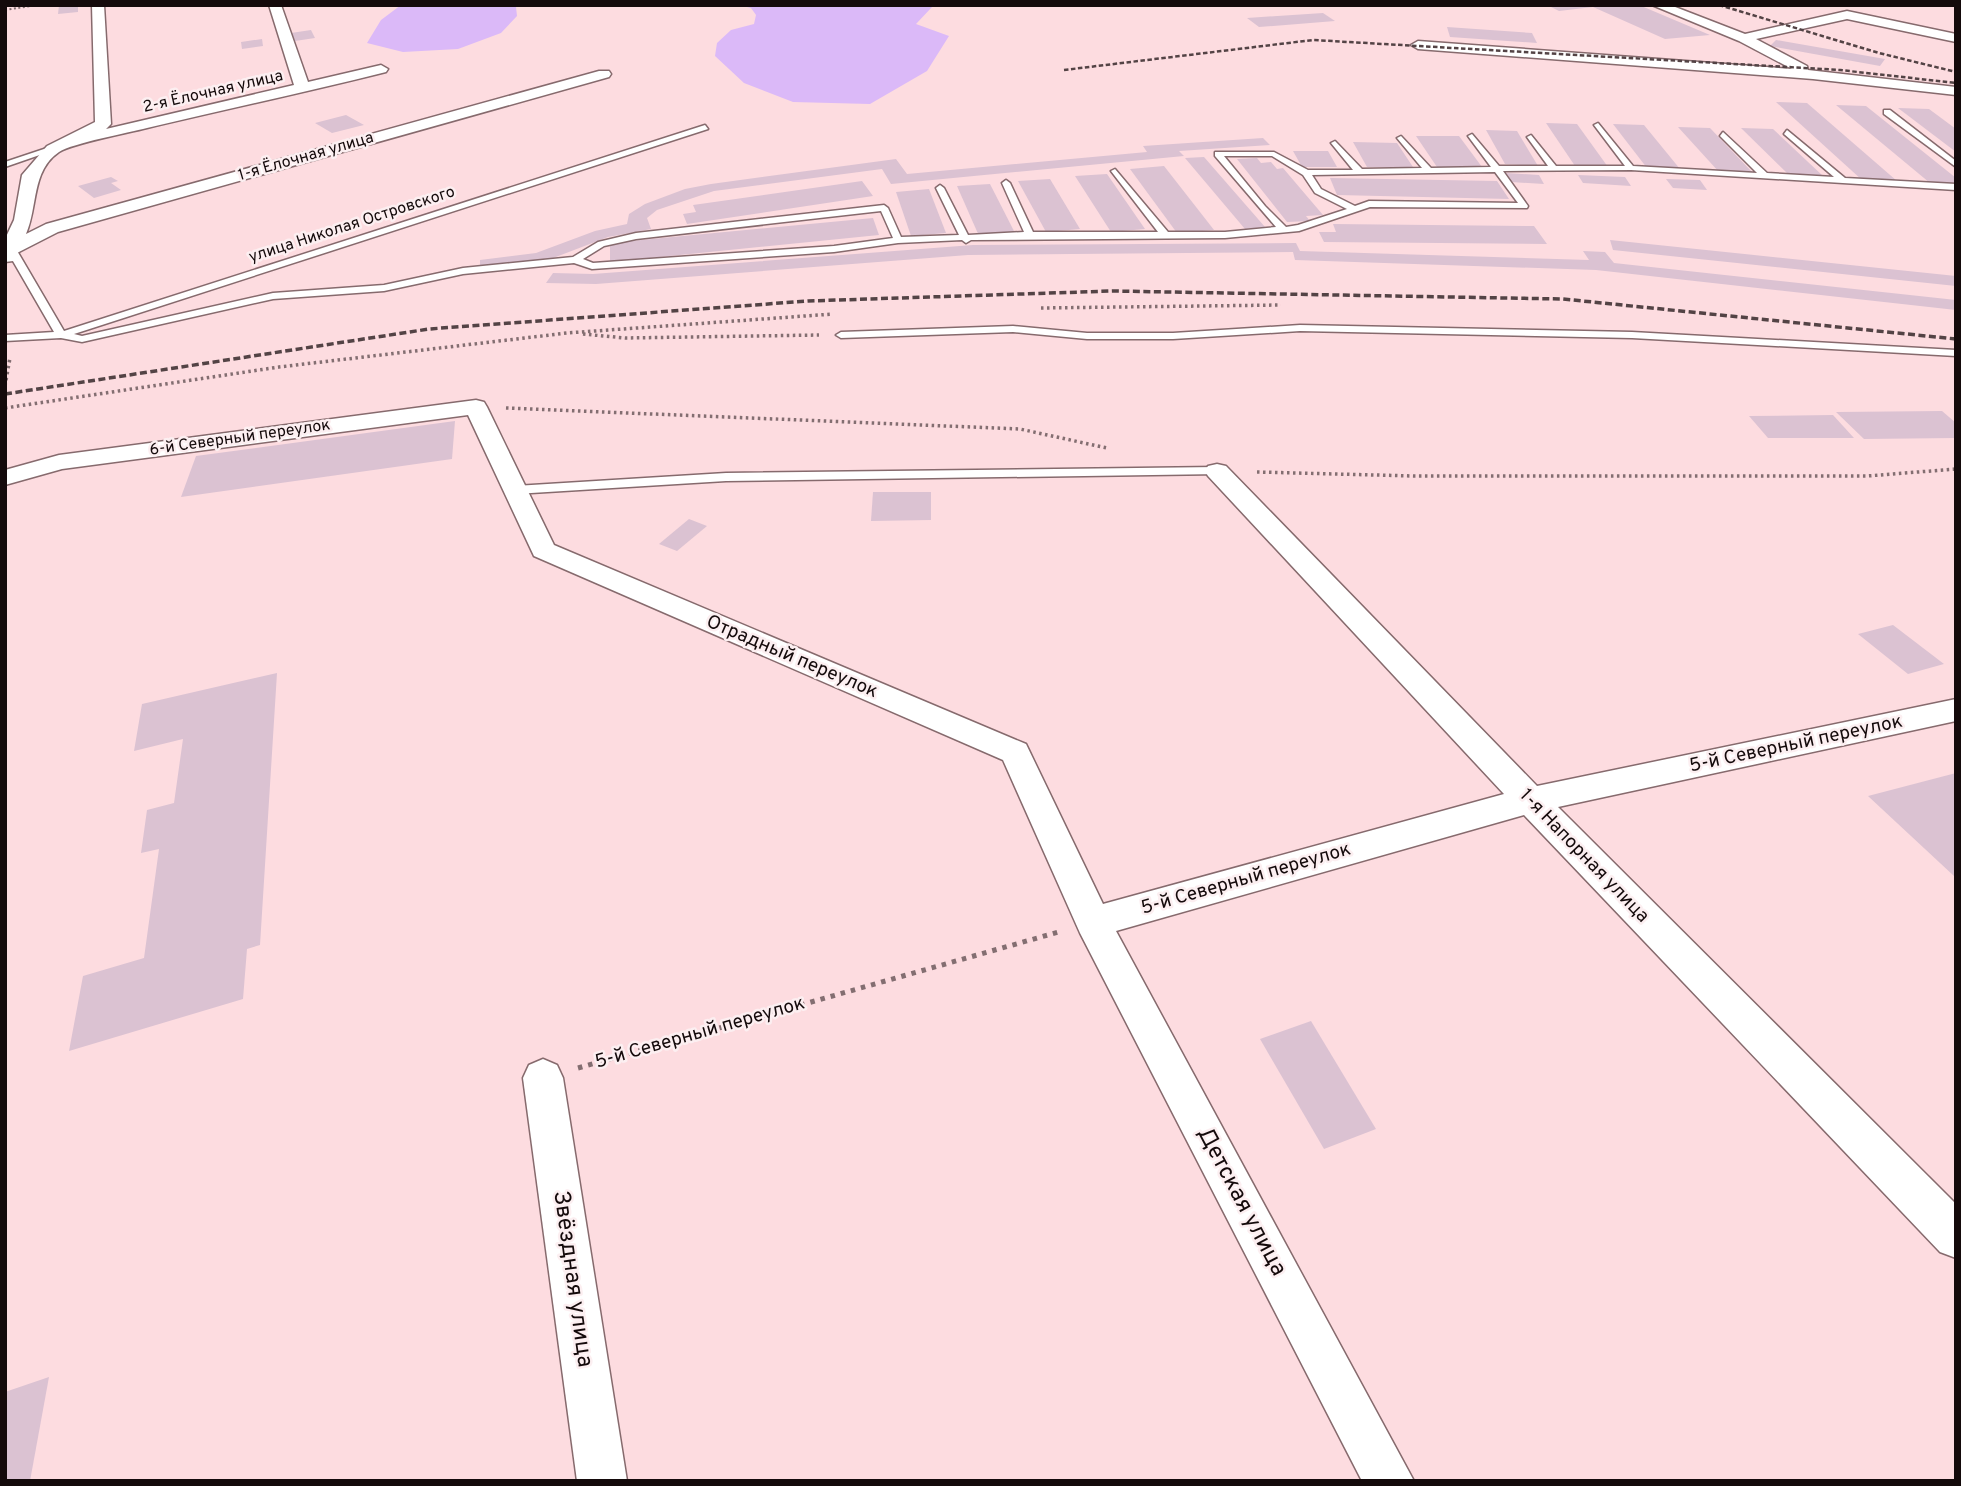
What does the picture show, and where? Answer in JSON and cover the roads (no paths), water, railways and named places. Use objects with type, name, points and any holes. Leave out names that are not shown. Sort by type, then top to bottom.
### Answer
[{"type":"street","points":[[8,254],[23,220],[30,176],[53,149],[103,124],[98,5]]},
{"type":"street","points":[[275,5],[303,89]]},
{"type":"street","points":[[1658,5],[1744,38],[1813,75]]},
{"type":"street","points":[[1744,38],[1847,15],[1956,38]]},
{"type":"street","points":[[1418,45],[1813,75],[1956,90]]},
{"type":"street","name":"2-я Ёлочная улица","points":[[53,149],[103,134],[380,69]]},
{"type":"street","name":"1-я Ёлочная улица","points":[[8,254],[52,228],[604,74]]},
{"type":"street","name":"6-й Северный переулок","points":[[5,478],[59,462],[476,407]]},
{"type":"street","name":"Отрадный переулок","points":[[476,407],[543,550],[1015,752],[1093,922]]},
{"type":"street","name":"1-я Напорная улица","points":[[1217,471],[1530,800],[1956,1236]]},
{"type":"street","name":"5-й Северный переулок","points":[[1093,922],[1530,800],[1956,710]]},
{"type":"street","name":"Детская улица","points":[[1093,922],[1389,1481]]},
{"type":"street","name":"Звёздная улица","points":[[543,1078],[602,1481]]},
{"type":"lane","points":[[1886,112],[1956,165]]},
{"type":"lane","points":[[1598,125],[1631,169]]},
{"type":"lane","name":"улица Николая Островского","points":[[5,338],[61,335],[705,127]]},
{"type":"lane","points":[[1787,132],[1842,180]]},
{"type":"lane","points":[[1723,134],[1765,176]]},
{"type":"lane","points":[[8,254],[61,335],[82,339],[273,296],[384,288],[463,271],[575,261],[592,266],[834,248],[898,240],[966,240],[1030,235],[1225,235],[1299,229],[1369,204],[1524,206],[1472,136]]},
{"type":"lane","points":[[1531,137],[1554,169]]},
{"type":"lane","points":[[1401,138],[1428,170]]},
{"type":"lane","points":[[1335,143],[1358,170]]},
{"type":"lane","points":[[5,165],[53,149]]},
{"type":"lane","points":[[1284,230],[1262,208],[1218,154],[1273,154],[1306,173],[1318,191],[1354,209]]},
{"type":"lane","points":[[1306,173],[1358,170],[1631,169],[1956,187]]},
{"type":"lane","points":[[1115,171],[1165,235]]},
{"type":"lane","points":[[1006,183],[1030,235]]},
{"type":"lane","points":[[940,188],[966,240]]},
{"type":"lane","points":[[575,261],[601,244],[636,236],[884,208],[898,240]]},
{"type":"lane","points":[[841,334],[1013,329],[1087,336],[1173,336],[1300,328],[1632,335],[1956,353]]},
{"type":"lane","points":[[515,490],[726,477],[1217,471]]},
{"type":"railway","points":[[1719,5],[1879,53],[1956,72]]},
{"type":"railway","points":[[1064,70],[1313,40],[1840,70],[1956,83]]},
{"type":"railway","points":[[5,394],[429,329],[808,301],[1112,291],[1563,299],[1956,339]]}]
